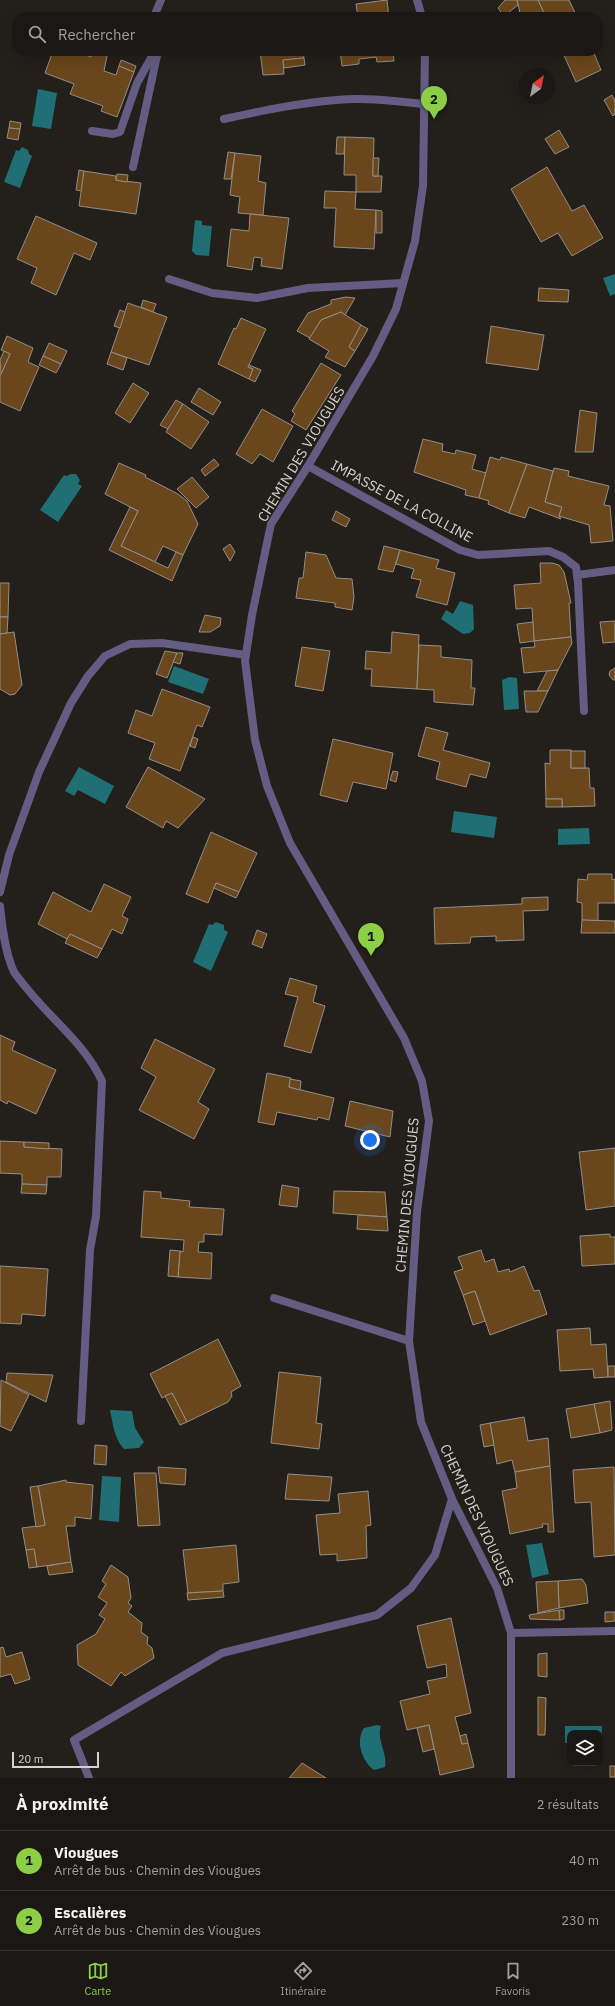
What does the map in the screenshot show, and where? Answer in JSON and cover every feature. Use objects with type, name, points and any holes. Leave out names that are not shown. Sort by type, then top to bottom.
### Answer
[{"type":"street","points":[[156,12],[161,0]]},
{"type":"street","points":[[417,0],[421,12]]},
{"type":"street","points":[[92,131],[113,134],[120,132],[137,83],[152,56]]},
{"type":"street","points":[[133,167],[157,56]]},
{"type":"street","name":"CHEMIN DES VIOUGUES","points":[[425,56],[423,186],[415,241],[396,309],[373,356],[308,466],[271,524],[252,616],[246,661],[255,740],[267,786],[284,829],[290,843],[404,1038],[422,1081],[429,1121],[417,1212],[409,1341],[421,1422],[452,1499],[497,1588],[511,1633],[511,1778]]},
{"type":"street","points":[[224,119],[283,107],[337,100],[388,100],[424,104]]},
{"type":"street","points":[[169,279],[212,293],[257,298],[308,288],[403,283]]},
{"type":"street","name":"IMPASSE DE LA COLLINE","points":[[308,466],[460,550],[478,555],[549,551],[563,557],[576,567],[577,575]]},
{"type":"street","points":[[584,711],[577,575],[615,570]]},
{"type":"street","points":[[0,892],[9,855],[39,772],[71,703],[88,676],[105,656],[130,644],[162,643],[246,655]]},
{"type":"street","points":[[0,906],[4,936],[14,972],[41,1006],[74,1039],[94,1063],[102,1081],[96,1216],[90,1250],[81,1421]]},
{"type":"street","points":[[274,1298],[409,1341]]},
{"type":"street","points":[[89,1778],[74,1740],[222,1653],[377,1615],[411,1588],[435,1555],[452,1499]]},
{"type":"street","points":[[511,1633],[615,1631]]},
{"type":"water","points":[[38,89],[57,93],[51,129],[32,126]]},
{"type":"water","points":[[22,147],[28,150],[29,154],[32,156],[20,188],[4,182],[16,150],[19,151]]},
{"type":"water","points":[[195,220],[202,221],[202,225],[212,226],[209,256],[196,255],[192,251]]},
{"type":"water","points":[[615,274],[615,294],[610,296],[603,278]]},
{"type":"water","points":[[76,474],[80,480],[78,484],[82,486],[58,522],[40,510],[64,475],[67,476]]},
{"type":"water","points":[[460,601],[473,605],[474,629],[470,633],[463,634],[441,619],[446,610],[453,614]]},
{"type":"water","points":[[174,666],[209,679],[203,694],[168,682]]},
{"type":"water","points":[[509,677],[517,678],[519,709],[504,710],[502,680]]},
{"type":"water","points":[[79,767],[114,786],[105,804],[78,790],[74,796],[65,791]]},
{"type":"water","points":[[454,811],[497,817],[494,838],[451,832]]},
{"type":"water","points":[[589,828],[590,844],[558,845],[558,829]]},
{"type":"water","points":[[216,922],[224,925],[224,930],[228,932],[211,971],[193,962],[209,924],[212,925]]},
{"type":"water","points":[[110,1410],[132,1411],[135,1428],[144,1442],[139,1448],[124,1449],[114,1431]]},
{"type":"water","points":[[102,1476],[121,1477],[119,1522],[99,1520]]},
{"type":"water","points":[[542,1543],[549,1574],[532,1578],[526,1545]]},
{"type":"water","points":[[377,1725],[381,1726],[380,1736],[385,1757],[385,1767],[374,1770],[363,1756],[360,1739],[364,1728]]},
{"type":"water","points":[[565,1726],[602,1726],[602,1730],[567,1730],[567,1743],[565,1743]]},
{"type":"building","points":[[387,0],[388,12],[357,12],[356,4]]},
{"type":"building","points":[[505,0],[517,0],[518,5],[509,12],[501,12],[498,8]]},
{"type":"building","points":[[517,0],[538,0],[544,12],[520,12]]},
{"type":"building","points":[[538,0],[569,0],[575,12],[544,12]]},
{"type":"building","points":[[51,56],[107,56],[104,71],[116,75],[119,66],[134,72],[117,117],[101,111],[103,106],[70,94],[74,84],[45,73]]},
{"type":"building","points":[[261,56],[304,56],[304,58],[283,60],[284,74],[263,75]]},
{"type":"building","points":[[341,56],[394,56],[394,61],[377,62],[376,57],[359,59],[359,64],[342,66]]},
{"type":"building","points":[[564,56],[595,56],[601,70],[576,82]]},
{"type":"building","points":[[304,58],[305,65],[284,68],[283,60]]},
{"type":"building","points":[[121,60],[136,66],[134,72],[119,66]]},
{"type":"building","points":[[612,95],[615,101],[615,114],[613,116],[604,100]]},
{"type":"building","points":[[10,121],[21,123],[20,129],[9,128]]},
{"type":"building","points":[[9,128],[20,129],[18,140],[7,138]]},
{"type":"building","points":[[559,130],[569,147],[555,154],[545,139]]},
{"type":"building","points":[[337,137],[345,137],[344,154],[336,154]]},
{"type":"building","points":[[345,137],[374,138],[373,176],[382,176],[381,192],[356,192],[356,175],[344,175]]},
{"type":"building","points":[[228,152],[235,153],[231,179],[224,179]]},
{"type":"building","points":[[235,153],[261,156],[258,181],[266,183],[263,215],[238,213],[240,197],[230,195]]},
{"type":"building","points":[[373,158],[379,158],[378,176],[373,176]]},
{"type":"building","points":[[547,167],[572,211],[584,205],[603,238],[572,256],[558,233],[541,242],[511,189]]},
{"type":"building","points":[[79,170],[84,171],[82,191],[76,190]]},
{"type":"building","points":[[84,171],[116,176],[116,180],[141,183],[136,214],[79,206]]},
{"type":"building","points":[[117,174],[128,175],[127,182],[116,180]]},
{"type":"building","points":[[325,191],[356,192],[355,209],[376,210],[374,249],[334,247],[336,208],[324,208]]},
{"type":"building","points":[[376,210],[382,211],[382,233],[376,233]]},
{"type":"building","points":[[250,214],[289,218],[282,269],[261,266],[262,258],[254,257],[252,270],[227,266],[231,229],[249,231]]},
{"type":"building","points":[[36,216],[97,243],[90,260],[74,253],[56,295],[31,283],[37,268],[17,259]]},
{"type":"building","points":[[539,288],[569,290],[568,302],[538,301]]},
{"type":"building","points":[[346,297],[355,298],[345,315],[341,312],[321,320],[310,338],[297,331],[308,313],[331,304],[331,300]]},
{"type":"building","points":[[143,300],[156,304],[153,312],[141,307]]},
{"type":"building","points":[[128,303],[167,317],[149,365],[111,352]]},
{"type":"building","points":[[120,310],[125,312],[120,328],[114,326]]},
{"type":"building","points":[[341,312],[361,325],[349,347],[355,351],[345,367],[325,357],[329,351],[309,339],[321,320]]},
{"type":"building","points":[[241,318],[266,329],[248,367],[253,369],[249,379],[218,364],[234,328],[236,329]]},
{"type":"building","points":[[361,325],[368,329],[355,351],[349,347]]},
{"type":"building","points":[[491,326],[544,335],[538,370],[486,363]]},
{"type":"building","points":[[7,336],[33,348],[28,362],[39,367],[20,411],[0,402],[0,376],[10,354],[1,350]]},
{"type":"building","points":[[49,343],[67,351],[61,364],[43,356]]},
{"type":"building","points":[[4,351],[10,354],[1,374],[0,360]]},
{"type":"building","points":[[111,352],[127,358],[123,370],[107,364]]},
{"type":"building","points":[[43,356],[61,364],[56,373],[39,365]]},
{"type":"building","points":[[321,363],[341,375],[306,430],[291,421],[295,414],[292,411]]},
{"type":"building","points":[[249,365],[261,370],[255,382],[249,379],[253,369],[248,367]]},
{"type":"building","points":[[133,383],[149,393],[130,423],[115,413]]},
{"type":"building","points":[[199,388],[221,402],[213,415],[191,402]]},
{"type":"building","points":[[176,400],[183,404],[168,429],[160,425]]},
{"type":"building","points":[[183,404],[209,422],[191,449],[166,432]]},
{"type":"building","points":[[262,409],[293,426],[273,462],[260,454],[252,464],[236,454]]},
{"type":"building","points":[[580,410],[597,413],[593,452],[575,452]]},
{"type":"building","points":[[423,439],[443,444],[442,451],[455,454],[456,450],[476,455],[472,469],[486,473],[479,498],[465,495],[466,490],[414,472]]},
{"type":"building","points":[[490,457],[500,460],[501,457],[527,464],[509,513],[488,504],[489,501],[479,498]]},
{"type":"building","points":[[214,459],[219,465],[205,476],[201,470]]},
{"type":"building","points":[[119,463],[146,475],[145,477],[178,494],[187,501],[198,524],[183,555],[163,546],[155,562],[121,546],[138,511],[105,494]]},
{"type":"building","points":[[527,464],[553,471],[545,502],[562,507],[559,516],[561,519],[529,507],[525,518],[509,513]]},
{"type":"building","points":[[554,468],[569,471],[568,476],[609,486],[604,505],[610,506],[613,541],[591,543],[589,525],[559,516],[562,507],[545,502]]},
{"type":"building","points":[[192,477],[209,497],[196,508],[177,489]]},
{"type":"building","points":[[130,507],[138,511],[121,546],[168,568],[176,552],[183,555],[172,581],[109,550]]},
{"type":"building","points":[[336,511],[350,519],[346,527],[332,520]]},
{"type":"building","points":[[230,544],[235,552],[230,561],[223,549]]},
{"type":"building","points":[[384,546],[400,550],[393,572],[378,569]]},
{"type":"building","points":[[400,550],[439,560],[436,568],[455,573],[447,605],[416,597],[421,580],[411,578],[414,569],[396,564]]},
{"type":"building","points":[[306,552],[326,555],[336,578],[352,579],[354,597],[352,610],[335,607],[335,603],[296,598],[299,578],[303,578]]},
{"type":"building","points":[[540,563],[552,563],[559,565],[564,572],[571,603],[569,603],[571,637],[534,641],[532,608],[516,609],[514,585],[541,583]]},
{"type":"building","points":[[0,583],[9,583],[8,617],[0,617]]},
{"type":"building","points":[[205,615],[221,618],[220,626],[210,632],[199,632]]},
{"type":"building","points":[[0,617],[8,617],[7,633],[0,634]]},
{"type":"building","points":[[615,621],[615,642],[603,643],[600,622]]},
{"type":"building","points":[[533,622],[534,641],[520,643],[517,624]]},
{"type":"building","points":[[14,632],[22,685],[15,694],[10,695],[0,689],[0,634]]},
{"type":"building","points":[[392,632],[419,635],[417,689],[371,686],[372,669],[365,669],[366,651],[391,653]]},
{"type":"building","points":[[571,637],[572,643],[558,670],[524,673],[521,648],[535,647],[534,641]]},
{"type":"building","points":[[419,645],[441,646],[441,657],[472,660],[471,688],[475,688],[473,705],[434,702],[434,690],[417,689]]},
{"type":"building","points":[[302,647],[330,651],[323,691],[295,686]]},
{"type":"building","points":[[165,651],[177,653],[167,678],[156,674]]},
{"type":"building","points":[[177,653],[183,653],[180,664],[173,662]]},
{"type":"building","points":[[615,668],[615,680],[613,680],[609,675],[610,671]]},
{"type":"building","points":[[558,670],[548,691],[537,691],[547,671]]},
{"type":"building","points":[[162,689],[210,707],[202,727],[197,725],[180,771],[149,759],[155,743],[128,733],[136,710],[152,716]]},
{"type":"building","points":[[524,691],[548,691],[538,712],[526,712]]},
{"type":"building","points":[[426,727],[448,733],[443,750],[490,763],[486,778],[470,774],[466,787],[436,779],[440,762],[418,756]]},
{"type":"building","points":[[193,737],[198,739],[195,748],[190,746]]},
{"type":"building","points":[[333,739],[393,753],[386,789],[353,782],[347,802],[320,795]]},
{"type":"building","points":[[550,750],[571,750],[571,768],[589,768],[590,788],[594,788],[595,806],[562,807],[562,799],[546,799],[545,763],[550,764]]},
{"type":"building","points":[[571,751],[585,751],[585,768],[571,768]]},
{"type":"building","points":[[148,767],[205,799],[178,828],[166,821],[163,828],[126,807]]},
{"type":"building","points":[[393,771],[398,772],[396,782],[390,780]]},
{"type":"building","points":[[546,799],[562,799],[562,807],[546,807]]},
{"type":"building","points":[[211,832],[257,853],[239,892],[216,883],[208,903],[186,894]]},
{"type":"building","points":[[588,874],[612,874],[612,880],[615,879],[615,903],[598,903],[598,921],[582,920],[582,903],[577,902],[578,879],[587,880]]},
{"type":"building","points":[[216,883],[239,892],[236,898],[214,888]]},
{"type":"building","points":[[104,884],[131,897],[122,916],[128,919],[122,934],[112,929],[102,949],[70,934],[67,939],[38,924],[53,892],[91,912]]},
{"type":"building","points":[[548,897],[548,910],[523,911],[524,940],[496,941],[496,936],[471,937],[470,943],[435,944],[434,908],[522,904],[522,898]]},
{"type":"building","points":[[582,920],[615,921],[615,933],[581,933]]},
{"type":"building","points":[[257,930],[267,934],[262,948],[252,944]]},
{"type":"building","points":[[70,934],[102,949],[97,958],[65,943]]},
{"type":"building","points":[[290,978],[317,986],[313,1002],[325,1006],[311,1053],[284,1046],[298,997],[285,994]]},
{"type":"building","points":[[0,1035],[15,1042],[12,1050],[56,1070],[36,1114],[8,1101],[7,1104],[0,1100]]},
{"type":"building","points":[[155,1039],[215,1069],[198,1102],[209,1109],[194,1139],[139,1110],[156,1077],[141,1068]]},
{"type":"building","points":[[267,1073],[291,1078],[289,1087],[334,1098],[329,1120],[318,1117],[317,1120],[277,1112],[274,1125],[258,1122]]},
{"type":"building","points":[[290,1079],[301,1081],[300,1090],[289,1087]]},
{"type":"building","points":[[350,1101],[393,1111],[390,1137],[345,1126]]},
{"type":"building","points":[[0,1141],[24,1142],[24,1147],[62,1149],[61,1177],[47,1177],[47,1185],[22,1184],[22,1174],[0,1173]]},
{"type":"building","points":[[24,1142],[49,1143],[49,1149],[24,1147]]},
{"type":"building","points":[[615,1148],[615,1206],[586,1210],[579,1152]]},
{"type":"building","points":[[22,1184],[47,1185],[46,1194],[21,1193]]},
{"type":"building","points":[[282,1185],[299,1188],[297,1207],[279,1205]]},
{"type":"building","points":[[144,1191],[161,1192],[161,1198],[190,1201],[189,1207],[224,1209],[222,1235],[204,1234],[204,1242],[199,1242],[198,1252],[212,1253],[211,1279],[178,1277],[180,1251],[183,1252],[184,1240],[141,1237]]},
{"type":"building","points":[[334,1191],[385,1192],[387,1217],[333,1213]]},
{"type":"building","points":[[358,1215],[387,1217],[388,1231],[357,1229]]},
{"type":"building","points":[[610,1234],[610,1237],[615,1237],[615,1264],[582,1266],[580,1236]]},
{"type":"building","points":[[170,1250],[180,1251],[178,1277],[168,1276]]},
{"type":"building","points":[[481,1250],[485,1262],[494,1259],[498,1272],[509,1269],[510,1272],[524,1266],[534,1291],[539,1290],[547,1314],[490,1335],[475,1291],[463,1295],[454,1272],[463,1269],[458,1257]]},
{"type":"building","points":[[0,1266],[48,1269],[45,1316],[22,1314],[21,1324],[0,1323]]},
{"type":"building","points":[[475,1291],[485,1321],[473,1325],[463,1295]]},
{"type":"building","points":[[590,1328],[591,1345],[606,1344],[608,1377],[594,1378],[593,1369],[560,1371],[557,1330]]},
{"type":"building","points":[[218,1339],[241,1386],[231,1392],[232,1396],[228,1402],[187,1422],[172,1393],[162,1398],[150,1374]]},
{"type":"building","points":[[608,1366],[615,1366],[615,1377],[608,1377]]},
{"type":"building","points":[[279,1372],[321,1377],[316,1423],[322,1424],[319,1449],[271,1443]]},
{"type":"building","points":[[7,1373],[53,1375],[46,1402],[6,1382]]},
{"type":"building","points":[[1,1380],[29,1395],[11,1431],[0,1426]]},
{"type":"building","points":[[172,1393],[187,1422],[180,1425],[165,1396]]},
{"type":"building","points":[[610,1401],[612,1430],[600,1433],[594,1404]]},
{"type":"building","points":[[594,1404],[600,1433],[571,1438],[566,1409]]},
{"type":"building","points":[[524,1417],[528,1441],[548,1438],[550,1466],[515,1472],[512,1460],[497,1464],[490,1423]]},
{"type":"building","points":[[490,1423],[494,1445],[484,1447],[480,1425]]},
{"type":"building","points":[[95,1445],[107,1446],[106,1465],[94,1464]]},
{"type":"building","points":[[550,1466],[554,1532],[548,1532],[548,1524],[542,1524],[543,1527],[510,1534],[502,1491],[517,1488],[515,1472]]},
{"type":"building","points":[[158,1467],[186,1469],[185,1485],[160,1483]]},
{"type":"building","points":[[614,1467],[615,1555],[594,1557],[591,1502],[575,1503],[573,1470]]},
{"type":"building","points":[[134,1473],[156,1473],[160,1525],[138,1526]]},
{"type":"building","points":[[288,1474],[332,1477],[329,1501],[285,1499]]},
{"type":"building","points":[[66,1480],[66,1482],[93,1485],[91,1519],[75,1517],[75,1526],[66,1526],[71,1562],[37,1567],[34,1549],[26,1550],[22,1528],[45,1525],[38,1486]]},
{"type":"building","points":[[38,1486],[45,1525],[36,1527],[30,1487]]},
{"type":"building","points":[[368,1491],[371,1525],[366,1526],[367,1558],[337,1561],[337,1554],[320,1555],[316,1515],[340,1513],[338,1494]]},
{"type":"building","points":[[236,1545],[239,1582],[223,1584],[223,1591],[188,1593],[183,1550]]},
{"type":"building","points":[[34,1549],[37,1567],[29,1568],[26,1550]]},
{"type":"building","points":[[71,1562],[73,1572],[49,1575],[47,1566]]},
{"type":"building","points":[[111,1565],[128,1577],[131,1598],[128,1603],[132,1606],[128,1612],[142,1623],[141,1632],[148,1637],[147,1644],[152,1648],[154,1658],[125,1676],[121,1672],[111,1686],[78,1665],[77,1645],[96,1634],[105,1619],[99,1615],[107,1603],[98,1597],[106,1584],[102,1581]]},
{"type":"building","points":[[582,1579],[586,1585],[588,1603],[559,1608],[558,1581]]},
{"type":"building","points":[[558,1581],[559,1608],[538,1613],[536,1582]]},
{"type":"building","points":[[223,1591],[224,1597],[188,1600],[187,1593]]},
{"type":"building","points":[[559,1610],[560,1620],[530,1619],[529,1615]]},
{"type":"building","points":[[559,1610],[564,1610],[564,1619],[560,1620]]},
{"type":"building","points":[[605,1612],[615,1612],[615,1621],[605,1622]]},
{"type":"building","points":[[451,1618],[471,1713],[455,1717],[462,1744],[468,1743],[474,1767],[440,1775],[429,1725],[407,1730],[400,1701],[430,1694],[427,1681],[447,1677],[446,1664],[427,1668],[417,1626]]},
{"type":"building","points":[[3,1647],[6,1657],[22,1652],[30,1679],[15,1684],[11,1674],[0,1677],[0,1648]]},
{"type":"building","points":[[547,1653],[547,1677],[538,1676],[538,1654]]},
{"type":"building","points":[[538,1697],[546,1698],[545,1735],[538,1735]]},
{"type":"building","points":[[429,1725],[434,1749],[423,1752],[417,1728]]},
{"type":"building","points":[[466,1734],[468,1743],[462,1744],[460,1736]]},
{"type":"building","points":[[302,1763],[326,1778],[289,1778]]},
{"type":"building","points":[[610,1766],[615,1766],[615,1777],[610,1777]]},
{"type":"place","name":"Escalières","points":[[434,119]]},
{"type":"place","name":"Viougues","points":[[371,956]]}]
